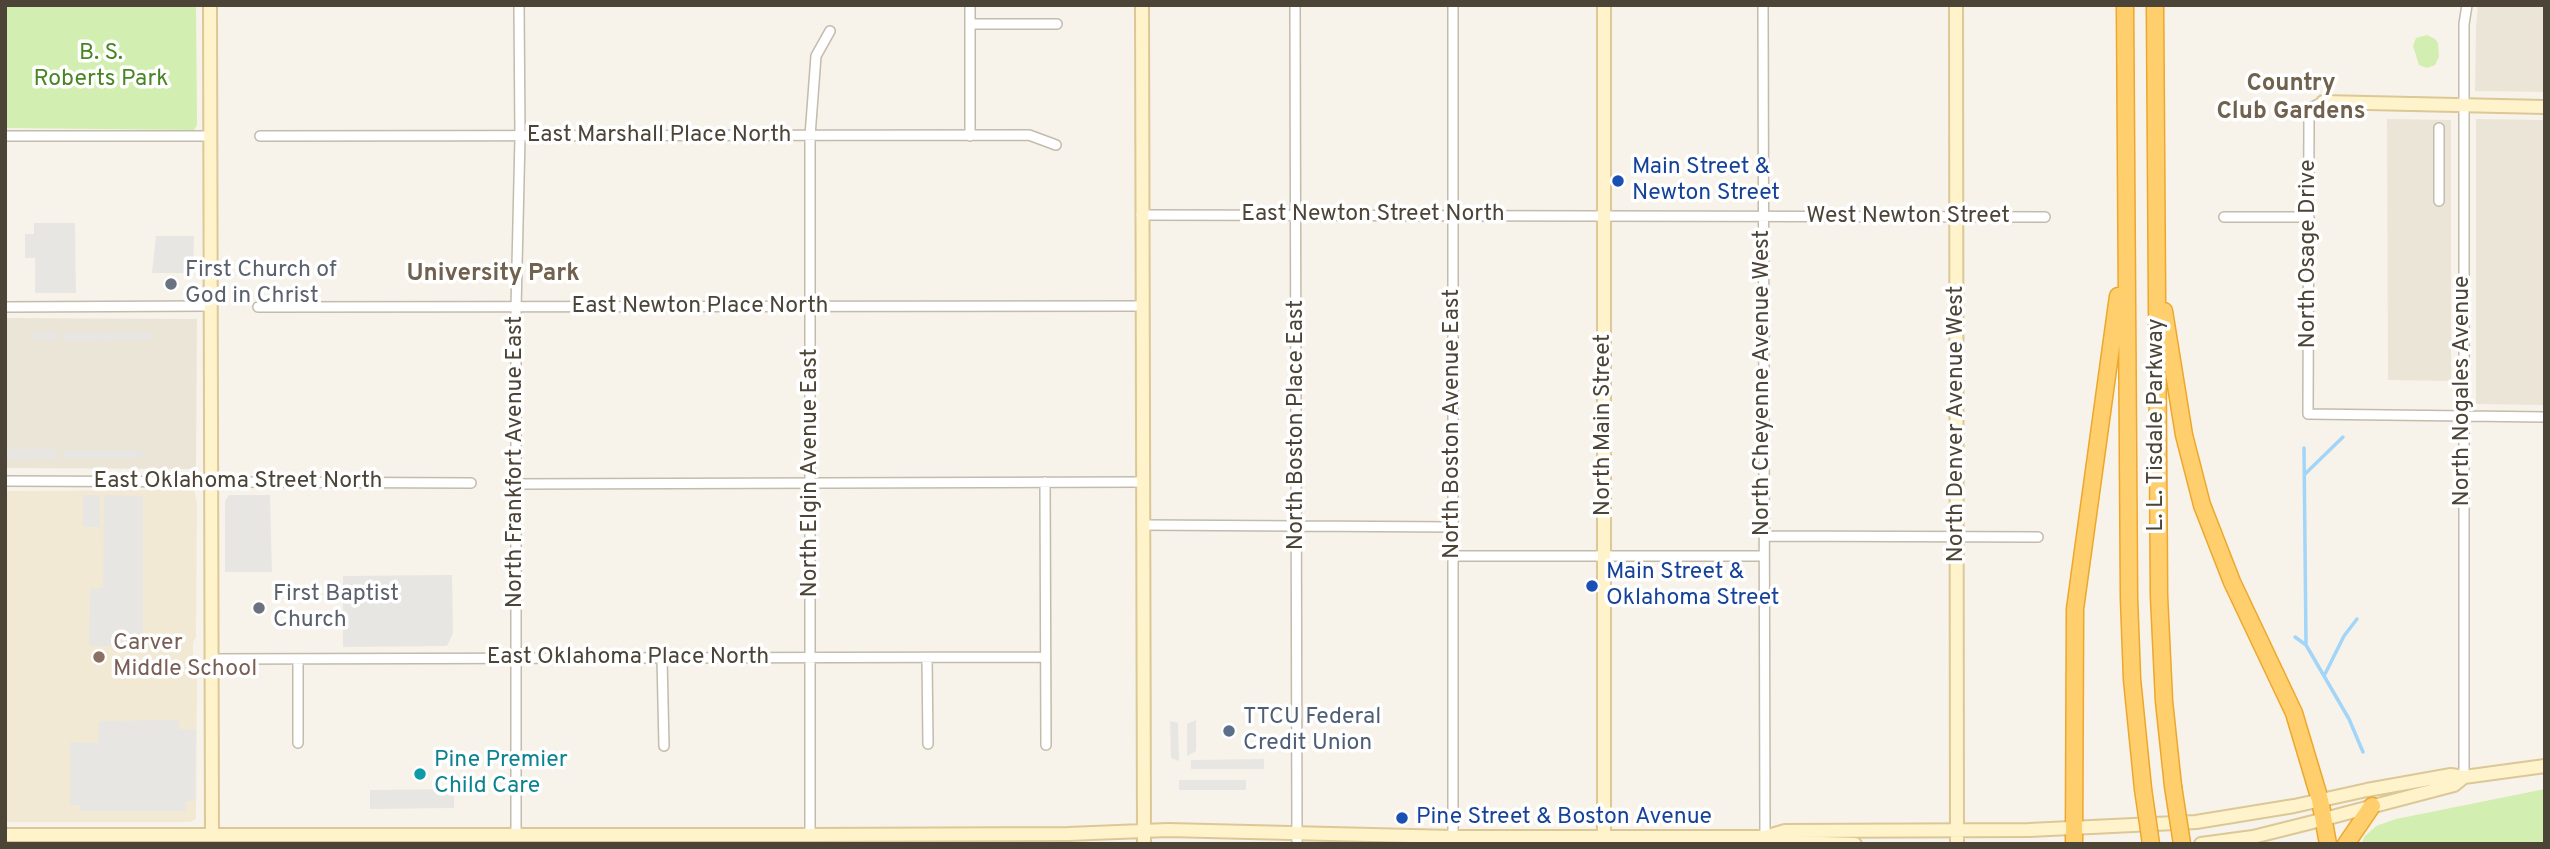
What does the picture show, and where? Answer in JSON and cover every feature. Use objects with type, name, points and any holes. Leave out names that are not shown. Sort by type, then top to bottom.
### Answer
[{"type":"highway","name":"L. L. Tisdale Parkway","points":[[2125,5],[2130,642],[2143,789],[2151,844]]},
{"type":"highway","name":"L. L. Tisdale Parkway","points":[[2155,5],[2159,607],[2164,701],[2182,844]]},
{"type":"highway","points":[[2074,835],[2074,629],[2077,584],[2126,249]]},
{"type":"highway","points":[[2156,264],[2183,435],[2202,505],[2232,582],[2294,713],[2325,819],[2328,844]]},
{"type":"highway","points":[[2346,844],[2372,806]]},
{"type":"street","points":[[210,5],[212,839]]},
{"type":"street","name":"North Frankfort Avenue East","points":[[516,835],[519,5]]},
{"type":"street","points":[[970,5],[970,136]]},
{"type":"street","points":[[1142,5],[1141,482],[1144,837]]},
{"type":"street","name":"North Boston Place East","points":[[1295,5],[1297,838]]},
{"type":"street","name":"North Boston Avenue East","points":[[1453,5],[1453,840]]},
{"type":"street","name":"North Main Street","points":[[1604,5],[1604,840]]},
{"type":"street","name":"North Cheyenne Avenue West","points":[[1763,5],[1765,840]]},
{"type":"street","name":"North Denver Avenue West","points":[[1956,5],[1957,838]]},
{"type":"street","name":"North Nogales Avenue","points":[[2465,777],[2464,24],[2467,5]]},
{"type":"street","points":[[970,24],[1057,24]]},
{"type":"street","name":"North Elgin Avenue East","points":[[810,835],[810,136],[816,56],[830,31]]},
{"type":"street","points":[[2323,102],[2545,107]]},
{"type":"street","name":"North Osage Drive","points":[[2323,102],[2314,105],[2309,115],[2308,414],[2463,417]]},
{"type":"street","points":[[2439,128],[2439,201]]},
{"type":"street","name":"East Marshall Place North","points":[[260,136],[1030,135],[1056,145]]},
{"type":"street","points":[[5,136],[210,136]]},
{"type":"street","name":"East Newton Street North","points":[[1141,215],[1604,216]]},
{"type":"street","name":"West Newton Street","points":[[1604,216],[2045,218]]},
{"type":"street","points":[[2224,217],[2309,217]]},
{"type":"street","points":[[5,307],[210,306]]},
{"type":"street","name":"East Newton Place North","points":[[258,307],[516,309],[1141,306]]},
{"type":"street","points":[[2463,417],[2545,417]]},
{"type":"street","name":"East Oklahoma Street North","points":[[5,481],[471,483]]},
{"type":"street","points":[[1045,482],[1046,745]]},
{"type":"street","points":[[516,484],[1141,482]]},
{"type":"street","points":[[1142,526],[1452,527]]},
{"type":"street","points":[[1764,536],[2038,537]]},
{"type":"street","points":[[1453,556],[1764,556]]},
{"type":"street","name":"East Oklahoma Place North","points":[[211,659],[1045,657]]},
{"type":"street","points":[[662,658],[664,746]]},
{"type":"street","points":[[927,658],[928,744]]},
{"type":"street","points":[[298,659],[298,743]]},
{"type":"street","points":[[1765,840],[1785,831],[1957,838],[2074,835],[2196,822],[2451,775],[2465,777],[2545,766]]},
{"type":"street","points":[[2201,844],[2262,835],[2454,785],[2465,777]]},
{"type":"street","points":[[5,835],[212,839],[516,835],[599,840],[754,839],[810,835],[910,839],[1144,837],[1765,840],[1855,844]]},
{"type":"shaded area","points":[[2478,5],[2545,5],[2545,92],[2475,91]]},
{"type":"shaded area","points":[[2387,119],[2451,120],[2451,381],[2388,380]]},
{"type":"shaded area","points":[[2476,119],[2545,120],[2545,405],[2476,404]]},
{"type":"shaded area","points":[[34,223],[75,223],[76,293],[35,293],[35,258],[25,258],[25,234],[34,234]]},
{"type":"shaded area","points":[[156,236],[194,236],[193,273],[152,273]]},
{"type":"shaded area","points":[[5,318],[197,319],[196,469],[5,468]]},
{"type":"shaded area","points":[[33,332],[59,332],[59,340],[33,340]]},
{"type":"shaded area","points":[[151,332],[151,340],[63,341],[63,333]]},
{"type":"shaded area","points":[[5,449],[56,449],[57,458],[5,459]]},
{"type":"shaded area","points":[[64,450],[142,450],[142,458],[64,458]]},
{"type":"shaded area","name":"Carver Middle School","points":[[194,490],[197,503],[196,637],[193,642],[193,671],[197,675],[196,819],[190,822],[5,822],[5,491]]},
{"type":"shaded area","points":[[83,495],[100,495],[100,527],[83,527]]},
{"type":"shaded area","points":[[104,495],[143,496],[143,646],[89,646],[90,589],[103,588]]},
{"type":"shaded area","points":[[229,495],[270,495],[272,572],[225,572],[225,501]]},
{"type":"shaded area","points":[[452,575],[453,633],[447,646],[343,647],[343,576]]},
{"type":"shaded area","points":[[179,720],[179,729],[196,730],[195,801],[186,801],[186,811],[80,811],[80,805],[70,805],[70,742],[98,743],[99,721]]},
{"type":"shaded area","points":[[1196,720],[1196,751],[1187,756],[1187,724]]},
{"type":"shaded area","points":[[1170,721],[1178,723],[1179,761],[1171,758]]},
{"type":"shaded area","points":[[1264,759],[1264,769],[1191,769],[1191,760]]},
{"type":"shaded area","points":[[1179,780],[1246,780],[1246,790],[1179,790]]},
{"type":"shaded area","points":[[454,789],[454,808],[370,809],[370,790]]},
{"type":"green space","name":"B. S. Roberts Park","points":[[5,5],[196,5],[197,125],[194,130],[5,128]]},
{"type":"green space","points":[[2427,35],[2438,43],[2439,57],[2435,65],[2427,68],[2419,65],[2413,46],[2416,38]]},
{"type":"green space","points":[[2545,789],[2545,844],[2362,844],[2364,837],[2376,826],[2396,819]]},
{"type":"waterway","points":[[2305,474],[2343,437]]},
{"type":"waterway","points":[[2304,448],[2306,645],[2349,719],[2363,752]]},
{"type":"waterway","points":[[2325,674],[2344,636],[2357,619]]},
{"type":"waterway","points":[[2295,637],[2306,645]]},
{"type":"place","name":"Main Street & Newton Street","points":[[1618,181]]},
{"type":"place","name":"First Church of God in Christ","points":[[171,284]]},
{"type":"place","name":"Main Street & Oklahoma Street","points":[[1592,586]]},
{"type":"place","name":"First Baptist Church","points":[[259,608]]},
{"type":"place","name":"Carver Middle School","points":[[99,657]]},
{"type":"place","name":"TTCU Federal Credit Union","points":[[1229,731]]},
{"type":"place","name":"Pine Premier Child Care","points":[[420,774]]},
{"type":"place","name":"Pine Street & Boston Avenue","points":[[1402,818]]},
{"type":"district","name":"Country Club Gardens","points":[[2291,99]]},
{"type":"district","name":"University Park","points":[[493,275]]}]
